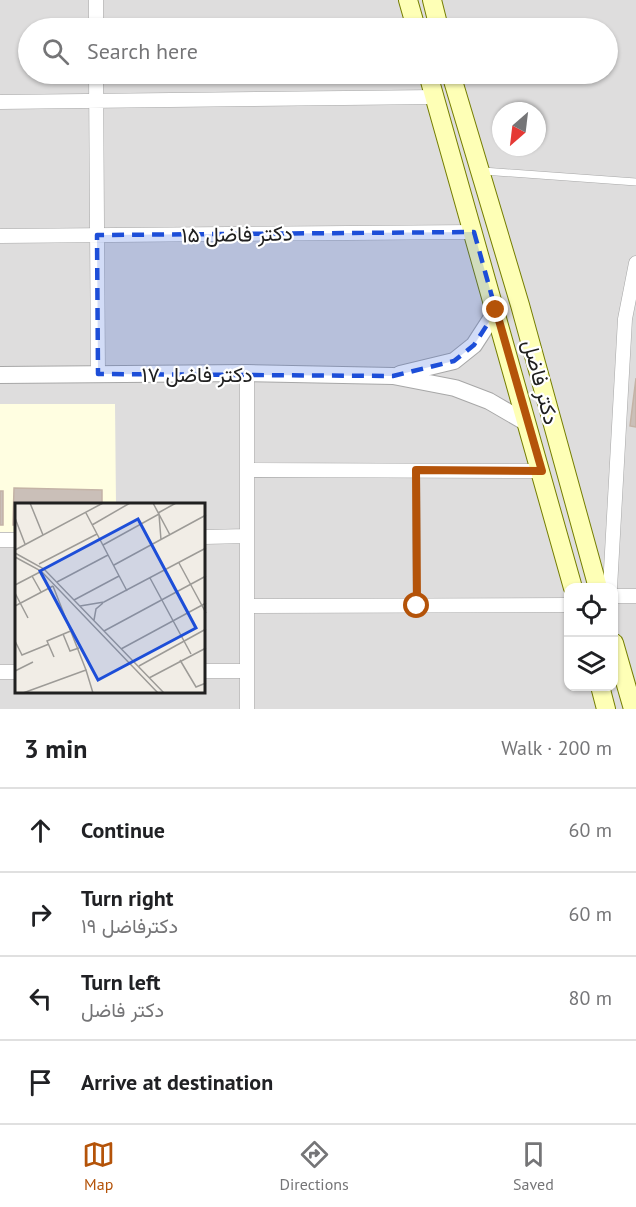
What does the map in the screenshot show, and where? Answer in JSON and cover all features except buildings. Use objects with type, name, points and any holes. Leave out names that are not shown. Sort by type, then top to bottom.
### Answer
[{"type":"main road","points":[[408,0],[413,18]]},
{"type":"main road","points":[[432,0],[436,18]]},
{"type":"main road","name":"دکتر فاضل","points":[[431,84],[542,471],[572,583]]},
{"type":"main road","name":"دکتر فاضل","points":[[455,84],[520,304],[597,583]]},
{"type":"main road","points":[[618,656],[633,705]]},
{"type":"main road","points":[[601,691],[606,709]]},
{"type":"street","points":[[96,0],[96,18]]},
{"type":"street","points":[[96,84],[98,374]]},
{"type":"street","points":[[0,102],[435,97]]},
{"type":"street","name":"دکتر فاضل ۱۵","points":[[0,236],[474,232]]},
{"type":"street","points":[[610,583],[636,262]]},
{"type":"street","points":[[393,376],[454,361],[474,345],[496,310]]},
{"type":"street","points":[[247,374],[247,709]]},
{"type":"street","name":"دکتر فاضل ۱۷","points":[[0,375],[393,376]]},
{"type":"street","points":[[393,376],[455,388],[489,401],[527,423]]},
{"type":"street","points":[[247,470],[542,471]]},
{"type":"street","points":[[206,537],[247,536]]},
{"type":"street","points":[[618,596],[636,596]]},
{"type":"street","points":[[247,606],[564,605]]},
{"type":"street","points":[[206,671],[247,671]]},
{"type":"lane","points":[[479,170],[636,182]]},
{"type":"lane","points":[[416,470],[417,606]]},
{"type":"highlighted area","points":[[474,232],[496,311],[474,345],[454,361],[393,376],[98,374],[97,235]]},
{"type":"shaded area","points":[[0,0],[636,0],[636,709],[0,709]]},
{"type":"shaded area","points":[[0,404],[115,404],[116,503],[15,503],[15,532],[0,532]]},
{"type":"route","points":[[417,606],[416,470],[542,471],[496,310]]}]
